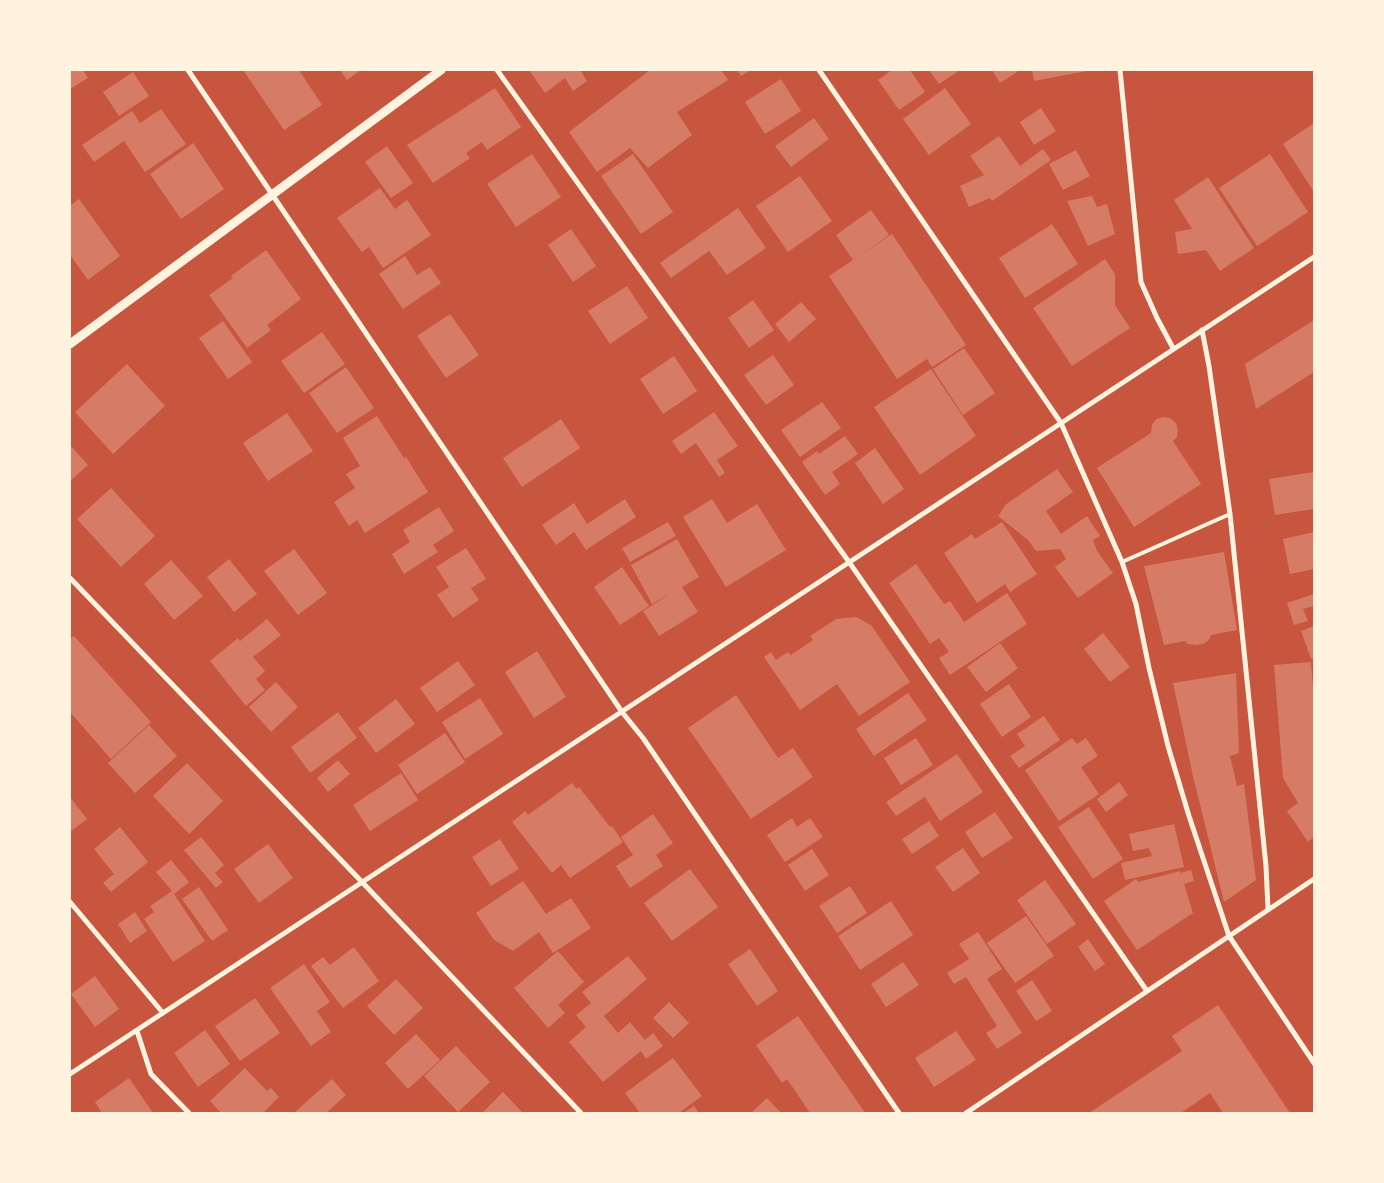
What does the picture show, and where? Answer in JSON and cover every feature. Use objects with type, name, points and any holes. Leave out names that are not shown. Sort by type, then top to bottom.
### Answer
[{"type":"street","points":[[188,70],[622,712],[643,738],[899,1113]]},
{"type":"street","points":[[70,344],[441,70]]},
{"type":"street","points":[[497,70],[849,562],[1147,991]]},
{"type":"street","points":[[819,70],[1061,423],[1122,562],[1136,604],[1168,746],[1228,936],[1314,1063]]},
{"type":"street","points":[[1120,70],[1141,282],[1173,348]]},
{"type":"street","points":[[70,1074],[1314,257]]},
{"type":"street","points":[[1202,330],[1209,366],[1230,514],[1266,866],[1268,909]]},
{"type":"street","points":[[70,578],[581,1113]]},
{"type":"street","points":[[970,1112],[1314,879]]},
{"type":"street","points":[[70,902],[163,1013]]},
{"type":"street","points":[[137,1031],[151,1074],[189,1113]]},
{"type":"lane","points":[[1122,562],[1230,514]]},
{"type":"building","points":[[70,70],[83,70],[88,78],[70,89]]},
{"type":"building","points":[[243,70],[299,70],[322,105],[284,130]]},
{"type":"building","points":[[340,70],[361,70],[347,80]]},
{"type":"building","points":[[529,70],[580,70],[587,81],[573,91],[565,78],[545,93]]},
{"type":"building","points":[[650,70],[721,70],[728,80],[677,112],[692,135],[648,168],[630,148],[597,172],[569,132]]},
{"type":"building","points":[[737,70],[751,70],[741,76]]},
{"type":"building","points":[[892,70],[910,70],[925,92],[899,110],[878,80]]},
{"type":"building","points":[[929,70],[960,70],[939,84]]},
{"type":"building","points":[[992,70],[1020,70],[1000,83]]},
{"type":"building","points":[[1032,70],[1087,70],[1087,71],[1034,81]]},
{"type":"building","points":[[133,72],[149,96],[119,116],[103,92]]},
{"type":"building","points":[[781,79],[801,111],[765,134],[745,102]]},
{"type":"building","points":[[495,88],[521,127],[487,150],[482,142],[466,153],[470,158],[433,183],[407,145]]},
{"type":"building","points":[[945,88],[971,124],[929,155],[903,119]]},
{"type":"building","points":[[1041,108],[1056,131],[1034,145],[1020,122]]},
{"type":"building","points":[[161,109],[186,144],[145,172],[124,141],[94,162],[82,145],[132,111],[140,123]]},
{"type":"building","points":[[814,118],[829,139],[791,167],[775,146]]},
{"type":"building","points":[[1314,123],[1314,192],[1283,144]]},
{"type":"building","points":[[999,136],[1020,166],[1043,149],[1051,160],[992,201],[990,198],[969,207],[960,186],[984,175],[970,156]]},
{"type":"building","points":[[193,143],[224,189],[181,219],[150,174]]},
{"type":"building","points":[[387,146],[413,183],[391,198],[365,162]]},
{"type":"building","points":[[1076,150],[1090,176],[1063,190],[1049,164]]},
{"type":"building","points":[[532,154],[561,197],[516,227],[487,184]]},
{"type":"building","points":[[633,154],[673,212],[641,234],[601,176]]},
{"type":"building","points":[[1270,154],[1308,212],[1257,246],[1219,188]]},
{"type":"building","points":[[800,176],[832,221],[788,252],[756,206]]},
{"type":"building","points":[[1208,177],[1254,248],[1220,271],[1206,250],[1178,254],[1175,232],[1192,229],[1174,200]]},
{"type":"building","points":[[380,188],[395,209],[407,200],[431,235],[383,268],[369,247],[362,252],[337,218]]},
{"type":"building","points":[[1092,196],[1097,207],[1107,204],[1115,234],[1088,246],[1067,201]]},
{"type":"building","points":[[79,199],[120,256],[88,280],[70,255],[70,206]]},
{"type":"building","points":[[738,208],[766,248],[727,275],[709,251],[671,278],[660,263]]},
{"type":"building","points":[[871,210],[889,235],[861,255],[892,234],[966,345],[932,367],[927,359],[897,379],[829,276],[853,260],[836,235]]},
{"type":"building","points":[[1052,224],[1078,264],[1025,298],[999,258]]},
{"type":"building","points":[[571,229],[596,266],[573,282],[548,245]]},
{"type":"building","points":[[266,250],[301,299],[267,325],[271,330],[247,348],[209,295],[233,278],[231,276]]},
{"type":"building","points":[[405,256],[417,275],[430,267],[441,283],[403,309],[379,274]]},
{"type":"building","points":[[1105,259],[1115,274],[1115,305],[1130,328],[1072,366],[1033,308]]},
{"type":"building","points":[[627,286],[648,318],[610,344],[588,311]]},
{"type":"building","points":[[753,300],[774,330],[749,348],[728,318]]},
{"type":"building","points":[[801,302],[816,319],[789,342],[775,324]]},
{"type":"building","points":[[450,314],[479,355],[446,378],[417,336]]},
{"type":"building","points":[[1314,320],[1314,372],[1256,409],[1245,364]]},
{"type":"building","points":[[223,321],[252,362],[228,379],[199,338]]},
{"type":"building","points":[[322,332],[345,364],[304,393],[281,361]]},
{"type":"building","points":[[964,348],[995,393],[963,415],[933,369]]},
{"type":"building","points":[[773,355],[794,385],[766,405],[744,375]]},
{"type":"building","points":[[674,356],[697,391],[663,414],[640,379]]},
{"type":"building","points":[[127,364],[165,406],[113,454],[75,412]]},
{"type":"building","points":[[346,367],[374,408],[337,433],[309,393]]},
{"type":"building","points":[[931,369],[976,436],[920,475],[874,407]]},
{"type":"building","points":[[822,402],[841,428],[800,457],[781,430]]},
{"type":"building","points":[[714,412],[738,446],[717,460],[725,473],[719,477],[696,443],[681,454],[672,441]]},
{"type":"building","points":[[287,413],[313,451],[268,481],[243,443]]},
{"type":"building","points":[[377,416],[428,492],[365,533],[357,520],[349,526],[334,502],[355,488],[346,474],[360,466],[343,438]]},
{"type":"building","points":[[1170,418],[1176,423],[1177,437],[1173,441],[1201,484],[1134,527],[1097,468],[1151,433],[1152,425],[1156,419]]},
{"type":"building","points":[[561,419],[580,448],[522,487],[503,458]]},
{"type":"building","points":[[845,436],[858,454],[832,472],[840,484],[825,495],[802,462],[817,451],[819,454]]},
{"type":"building","points":[[70,445],[88,465],[70,481]]},
{"type":"building","points":[[875,448],[904,489],[883,504],[855,463]]},
{"type":"building","points":[[1057,469],[1073,492],[1046,511],[1061,534],[1087,516],[1100,536],[1093,540],[1097,551],[1113,573],[1078,598],[1055,567],[1066,559],[1060,549],[1036,551],[1028,540],[998,516],[1005,505]]},
{"type":"building","points":[[1314,472],[1314,509],[1275,515],[1269,479]]},
{"type":"building","points":[[111,488],[155,536],[121,567],[77,519]]},
{"type":"building","points":[[625,499],[636,517],[586,550],[574,532],[556,545],[542,525],[574,503],[587,524]]},
{"type":"building","points":[[712,499],[727,523],[757,504],[786,550],[726,587],[683,517]]},
{"type":"building","points":[[439,507],[454,531],[433,545],[438,552],[404,574],[392,554],[410,542],[403,530]]},
{"type":"building","points":[[668,522],[676,536],[630,562],[622,548]]},
{"type":"building","points":[[1002,522],[1037,574],[1010,592],[1005,584],[977,603],[944,553],[972,534],[975,539]]},
{"type":"building","points":[[1314,532],[1314,569],[1290,574],[1283,539]]},
{"type":"building","points":[[677,539],[699,577],[682,587],[698,612],[659,636],[643,611],[673,592],[652,604],[631,565]]},
{"type":"building","points":[[466,548],[486,579],[471,588],[479,600],[453,618],[437,595],[449,587],[436,567]]},
{"type":"building","points":[[294,549],[327,593],[298,615],[264,571]]},
{"type":"building","points":[[1224,552],[1237,630],[1211,635],[1209,640],[1203,644],[1188,644],[1185,641],[1164,645],[1144,566]]},
{"type":"building","points":[[229,559],[257,594],[234,612],[207,577]]},
{"type":"building","points":[[171,560],[203,596],[174,620],[144,584]]},
{"type":"building","points":[[916,564],[944,604],[950,601],[964,622],[1007,593],[1027,624],[950,675],[939,658],[949,652],[939,638],[930,644],[889,583]]},
{"type":"building","points":[[622,567],[649,606],[620,625],[594,587]]},
{"type":"building","points":[[1314,594],[1314,606],[1303,609],[1308,621],[1294,625],[1287,603]]},
{"type":"building","points":[[856,617],[871,625],[910,682],[859,716],[837,684],[800,710],[764,657],[771,652],[776,660],[788,652],[791,655],[813,640],[810,636],[836,619]]},
{"type":"building","points":[[267,619],[281,635],[253,657],[265,671],[256,679],[265,690],[246,706],[210,661],[238,638],[240,641]]},
{"type":"building","points":[[1314,626],[1314,658],[1311,659],[1301,631]]},
{"type":"building","points":[[1103,633],[1130,667],[1110,682],[1084,649]]},
{"type":"building","points":[[74,636],[151,722],[111,759],[70,712],[70,639]]},
{"type":"building","points":[[1000,643],[1018,668],[986,692],[967,667]]},
{"type":"building","points":[[537,651],[566,697],[534,718],[505,672]]},
{"type":"building","points":[[458,661],[475,685],[437,712],[420,688]]},
{"type":"building","points":[[1311,662],[1314,699],[1314,837],[1308,842],[1287,811],[1298,803],[1283,778],[1274,665]]},
{"type":"building","points":[[1236,673],[1239,753],[1230,756],[1237,786],[1244,784],[1256,880],[1224,902],[1193,776],[1173,683]]},
{"type":"building","points":[[276,682],[298,707],[271,732],[249,707]]},
{"type":"building","points":[[1009,684],[1031,717],[1002,737],[980,704]]},
{"type":"building","points":[[908,693],[927,720],[874,756],[856,729]]},
{"type":"building","points":[[736,695],[778,758],[793,748],[813,777],[751,819],[688,728]]},
{"type":"building","points":[[480,698],[503,734],[465,759],[442,722]]},
{"type":"building","points":[[396,699],[415,724],[376,753],[358,728]]},
{"type":"building","points":[[338,712],[357,738],[310,773],[291,747]]},
{"type":"building","points":[[1044,716],[1060,740],[1019,768],[1010,756],[1025,746],[1017,734]]},
{"type":"building","points":[[149,725],[177,756],[135,793],[108,763]]},
{"type":"building","points":[[445,733],[465,762],[417,794],[398,765]]},
{"type":"building","points":[[916,738],[933,765],[901,785],[884,758]]},
{"type":"building","points":[[1072,738],[1077,744],[1086,738],[1098,756],[1081,767],[1099,794],[1059,821],[1025,770]]},
{"type":"building","points":[[957,754],[983,792],[940,821],[925,797],[896,816],[886,802]]},
{"type":"building","points":[[338,760],[350,774],[328,792],[317,778]]},
{"type":"building","points":[[187,763],[223,801],[189,834],[153,796]]},
{"type":"building","points":[[401,773],[418,800],[370,831],[353,805]]},
{"type":"building","points":[[1119,782],[1128,795],[1106,812],[1097,799]]},
{"type":"building","points":[[572,783],[577,789],[579,787],[623,842],[570,878],[561,865],[552,873],[512,822],[525,811],[528,815]]},
{"type":"building","points":[[70,797],[87,819],[70,832]]},
{"type":"building","points":[[1089,807],[1123,859],[1093,879],[1058,827]]},
{"type":"building","points":[[995,812],[1013,838],[982,858],[965,832]]},
{"type":"building","points":[[653,814],[673,843],[656,855],[663,866],[630,888],[616,866],[633,855],[621,837]]},
{"type":"building","points":[[792,818],[797,827],[810,818],[823,837],[785,862],[767,835]]},
{"type":"building","points":[[929,821],[939,836],[912,854],[902,839]]},
{"type":"building","points":[[1174,824],[1184,867],[1125,880],[1121,863],[1152,856],[1149,848],[1133,851],[1129,834]]},
{"type":"building","points":[[120,827],[148,862],[111,892],[103,883],[114,874],[94,849]]},
{"type":"building","points":[[201,837],[224,865],[215,873],[223,882],[216,888],[184,850]]},
{"type":"building","points":[[500,839],[519,869],[491,886],[472,857]]},
{"type":"building","points":[[268,844],[293,878],[259,903],[234,869]]},
{"type":"building","points":[[963,848],[980,873],[953,892],[935,867]]},
{"type":"building","points":[[812,849],[829,875],[805,891],[788,865]]},
{"type":"building","points":[[171,860],[189,882],[174,894],[205,941],[173,962],[144,919],[154,912],[150,906],[172,891],[156,872]]},
{"type":"building","points":[[690,869],[718,907],[672,941],[644,903]]},
{"type":"building","points":[[1191,870],[1194,881],[1184,884],[1193,913],[1137,950],[1104,901],[1136,879],[1138,882]]},
{"type":"building","points":[[1045,880],[1076,924],[1047,944],[1017,900]]},
{"type":"building","points":[[523,881],[546,914],[571,898],[591,928],[553,953],[539,932],[513,951],[494,940],[476,913]]},
{"type":"building","points":[[850,886],[867,913],[837,933],[819,906]]},
{"type":"building","points":[[199,887],[228,930],[212,941],[182,899]]},
{"type":"building","points":[[891,901],[913,935],[860,970],[838,936]]},
{"type":"building","points":[[135,912],[147,931],[130,943],[118,924]]},
{"type":"building","points":[[1026,916],[1054,956],[1015,983],[987,943]]},
{"type":"building","points":[[978,932],[1002,969],[987,979],[1022,1033],[997,1049],[986,1033],[997,1026],[966,977],[954,984],[947,973],[969,959],[959,944]]},
{"type":"building","points":[[1088,939],[1105,964],[1095,971],[1078,947]]},
{"type":"building","points":[[354,947],[379,981],[343,1008],[311,966],[323,957],[330,965]]},
{"type":"building","points":[[750,949],[778,991],[757,1006],[728,964]]},
{"type":"building","points":[[558,951],[584,982],[558,1005],[565,1013],[548,1028],[514,988]]},
{"type":"building","points":[[628,956],[647,979],[604,1016],[618,1033],[630,1022],[645,1040],[653,1033],[663,1046],[646,1059],[641,1051],[603,1082],[569,1042],[586,1027],[576,1015],[591,1003],[582,992]]},
{"type":"building","points":[[903,962],[919,985],[886,1007],[871,984]]},
{"type":"building","points":[[304,964],[330,1002],[317,1011],[331,1032],[311,1046],[270,988]]},
{"type":"building","points":[[95,976],[119,1009],[95,1027],[71,994]]},
{"type":"building","points":[[396,979],[423,1008],[394,1035],[367,1006]]},
{"type":"building","points":[[1032,980],[1052,1011],[1036,1021],[1016,991]]},
{"type":"building","points":[[255,998],[280,1033],[240,1061],[215,1026]]},
{"type":"building","points":[[669,1002],[689,1023],[673,1038],[653,1018]]},
{"type":"building","points":[[1218,1005],[1290,1113],[1223,1113],[1210,1093],[1181,1113],[1089,1113],[1182,1051],[1172,1036]]},
{"type":"building","points":[[798,1016],[865,1113],[810,1113],[787,1079],[782,1083],[756,1045]]},
{"type":"building","points":[[205,1030],[230,1064],[198,1087],[174,1053]]},
{"type":"building","points":[[956,1031],[976,1060],[934,1087],[915,1058]]},
{"type":"building","points":[[416,1034],[440,1060],[408,1089],[385,1063]]},
{"type":"building","points":[[456,1046],[490,1082],[458,1112],[424,1076]]},
{"type":"building","points":[[673,1058],[702,1096],[679,1113],[640,1113],[625,1093]]},
{"type":"building","points":[[245,1068],[267,1091],[271,1088],[279,1097],[263,1113],[221,1113],[210,1101]]},
{"type":"building","points":[[129,1078],[153,1113],[102,1113],[95,1102]]},
{"type":"building","points":[[332,1079],[346,1095],[326,1113],[294,1113]]},
{"type":"building","points":[[503,1092],[523,1113],[482,1113]]},
{"type":"building","points":[[767,1098],[781,1113],[751,1113]]},
{"type":"building","points":[[694,1106],[699,1113],[683,1113]]}]
